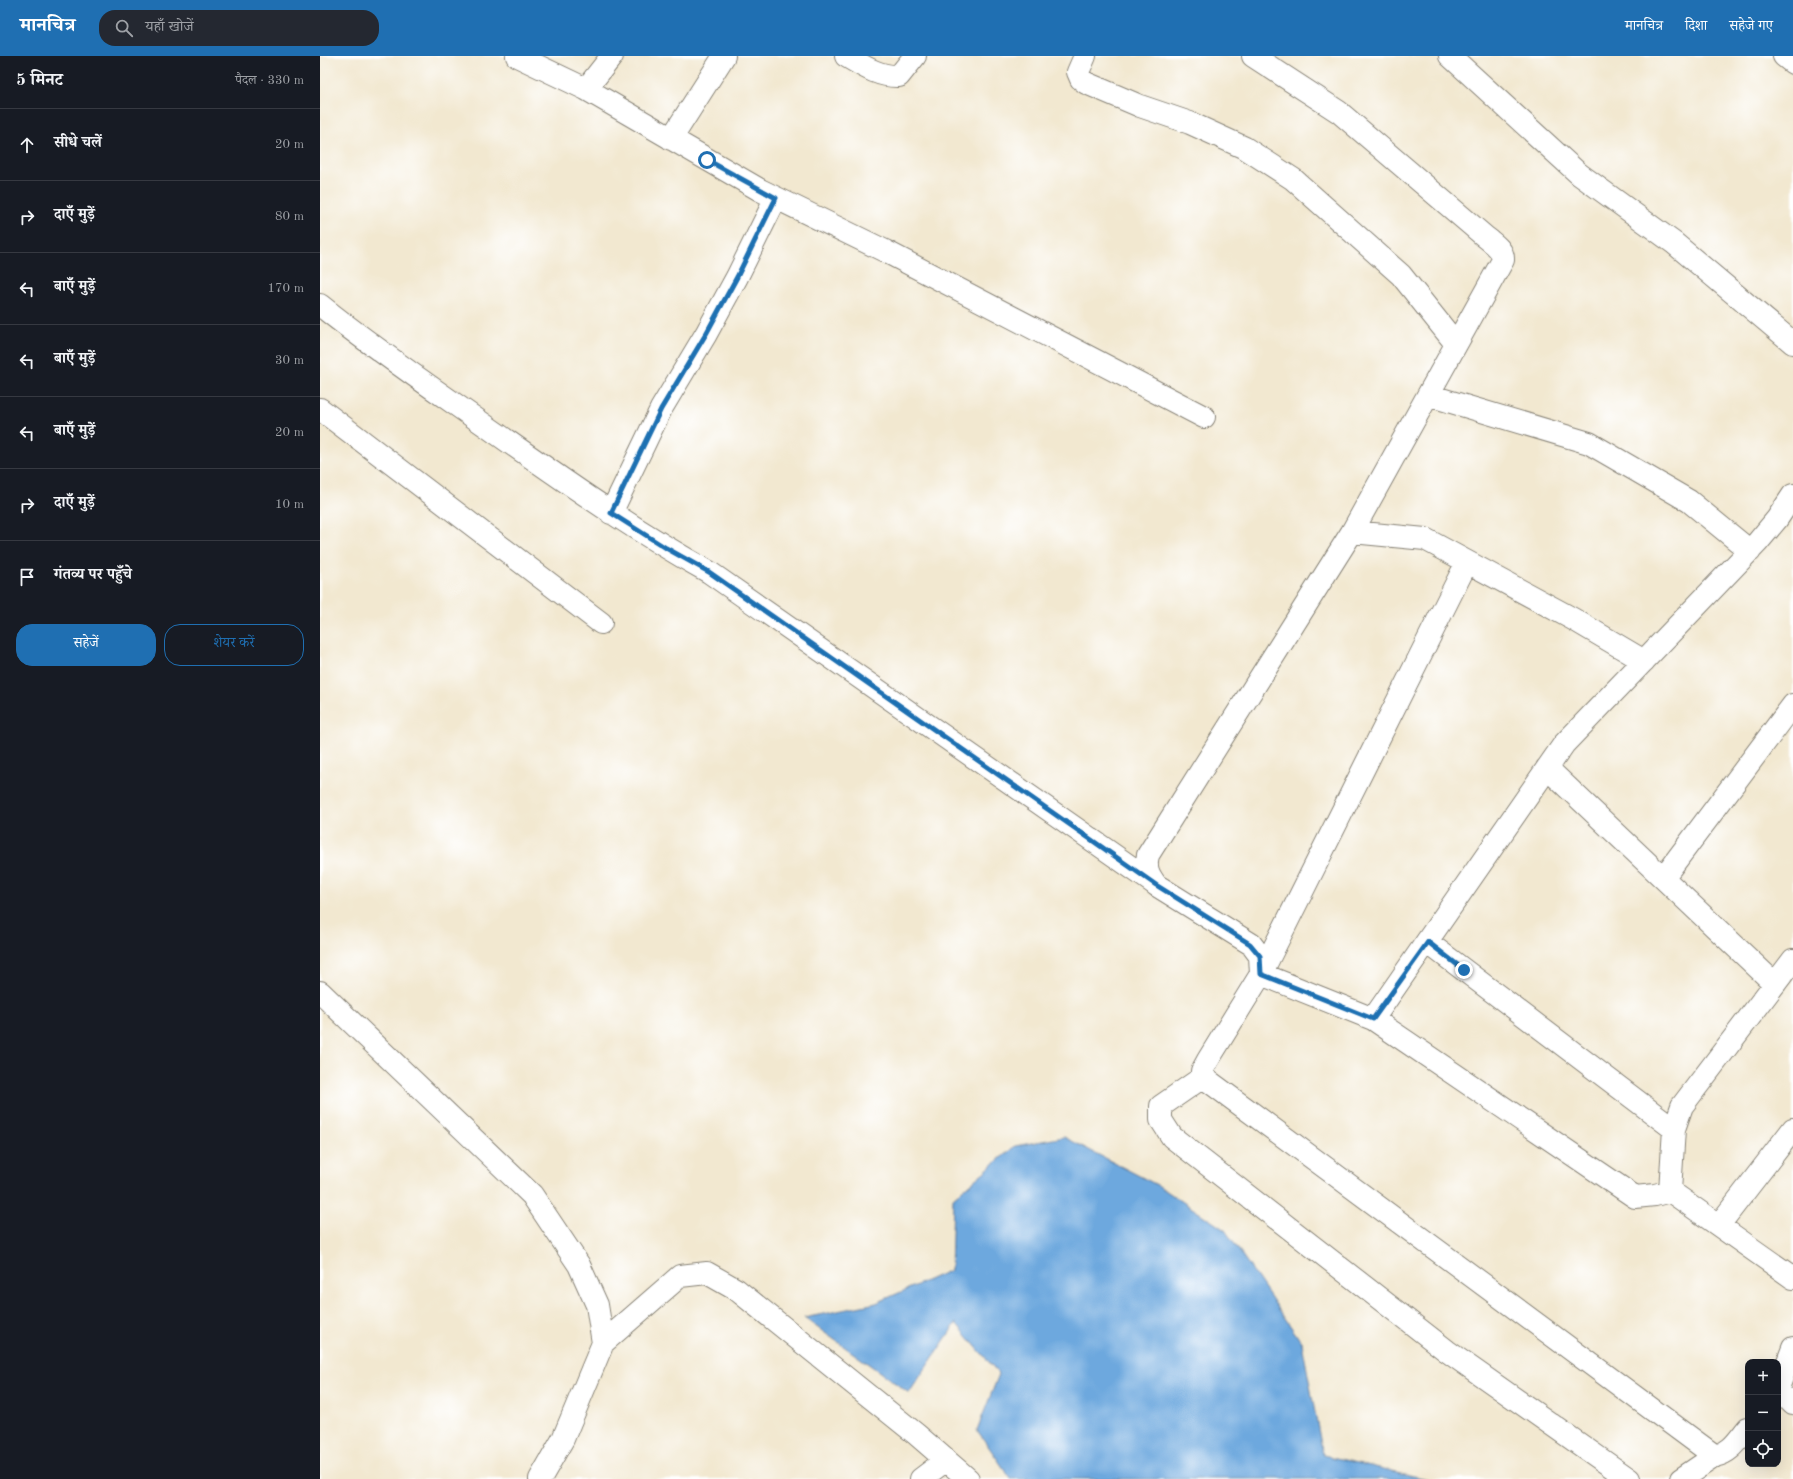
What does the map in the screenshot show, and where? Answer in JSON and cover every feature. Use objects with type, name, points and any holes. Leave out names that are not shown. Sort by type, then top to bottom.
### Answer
[{"type":"street","points":[[517,56],[586,89],[776,198],[892,255],[1204,417]]},
{"type":"street","points":[[586,89],[612,56]]},
{"type":"street","points":[[671,139],[724,56]]},
{"type":"street","points":[[846,56],[870,69],[888,76],[899,76],[915,56]]},
{"type":"street","points":[[1085,56],[1078,72],[1080,79],[1086,83],[1140,106],[1190,123],[1245,148],[1293,179],[1401,275],[1456,344]]},
{"type":"street","points":[[1156,885],[1148,873],[1146,864],[1148,855],[1352,532],[1503,260],[1502,251],[1338,112],[1253,56]]},
{"type":"street","points":[[1450,56],[1579,174],[1674,243],[1793,343]]},
{"type":"street","points":[[1784,56],[1793,64]]},
{"type":"street","points":[[611,513],[661,409],[706,334],[737,277],[776,198]]},
{"type":"street","points":[[320,305],[362,339],[611,513],[666,548],[709,572],[1156,885],[1250,944],[1260,956],[1261,974]]},
{"type":"street","points":[[1428,395],[1588,442],[1689,501],[1750,551]]},
{"type":"street","points":[[320,409],[601,623]]},
{"type":"street","points":[[1373,1019],[1428,942],[1564,744],[1750,551],[1777,519],[1793,495]]},
{"type":"street","points":[[1352,532],[1425,539],[1573,619],[1644,661]]},
{"type":"street","points":[[1467,562],[1261,974],[1202,1071],[1203,1077],[1715,1456]]},
{"type":"street","points":[[1663,878],[1793,705]]},
{"type":"street","points":[[1547,768],[1775,984]]},
{"type":"street","points":[[1428,942],[1674,1129]]},
{"type":"street","points":[[1670,1191],[1674,1129],[1682,1106],[1793,960]]},
{"type":"street","points":[[1261,974],[1373,1019],[1635,1196],[1655,1196],[1670,1191]]},
{"type":"street","points":[[320,992],[532,1195],[579,1266],[597,1305],[603,1343]]},
{"type":"street","points":[[1203,1077],[1161,1106],[1161,1120],[1172,1137],[1447,1351],[1629,1479]]},
{"type":"street","points":[[1719,1225],[1793,1128]]},
{"type":"street","points":[[1670,1191],[1793,1278]]},
{"type":"street","points":[[540,1479],[563,1439],[603,1343],[680,1276],[707,1273],[737,1290],[916,1434],[968,1479]]},
{"type":"street","points":[[1781,1380],[1793,1348]]},
{"type":"street","points":[[1781,1397],[1793,1404]]},
{"type":"street","points":[[1681,1479],[1715,1456],[1724,1454],[1732,1448],[1746,1431]]},
{"type":"street","points":[[921,1479],[946,1460]]},
{"type":"water","points":[[1064,1137],[1159,1186],[1225,1230],[1302,1343],[1323,1455],[1427,1479],[1011,1479],[977,1430],[999,1374],[956,1323],[909,1393],[804,1318],[876,1303],[951,1270],[953,1198],[1015,1146]]},
{"type":"route","points":[[707,160],[776,198],[737,277],[706,334],[661,409],[611,513],[666,548],[709,572],[1156,885],[1250,944],[1260,956],[1261,974],[1373,1019],[1428,942],[1464,970]]}]
